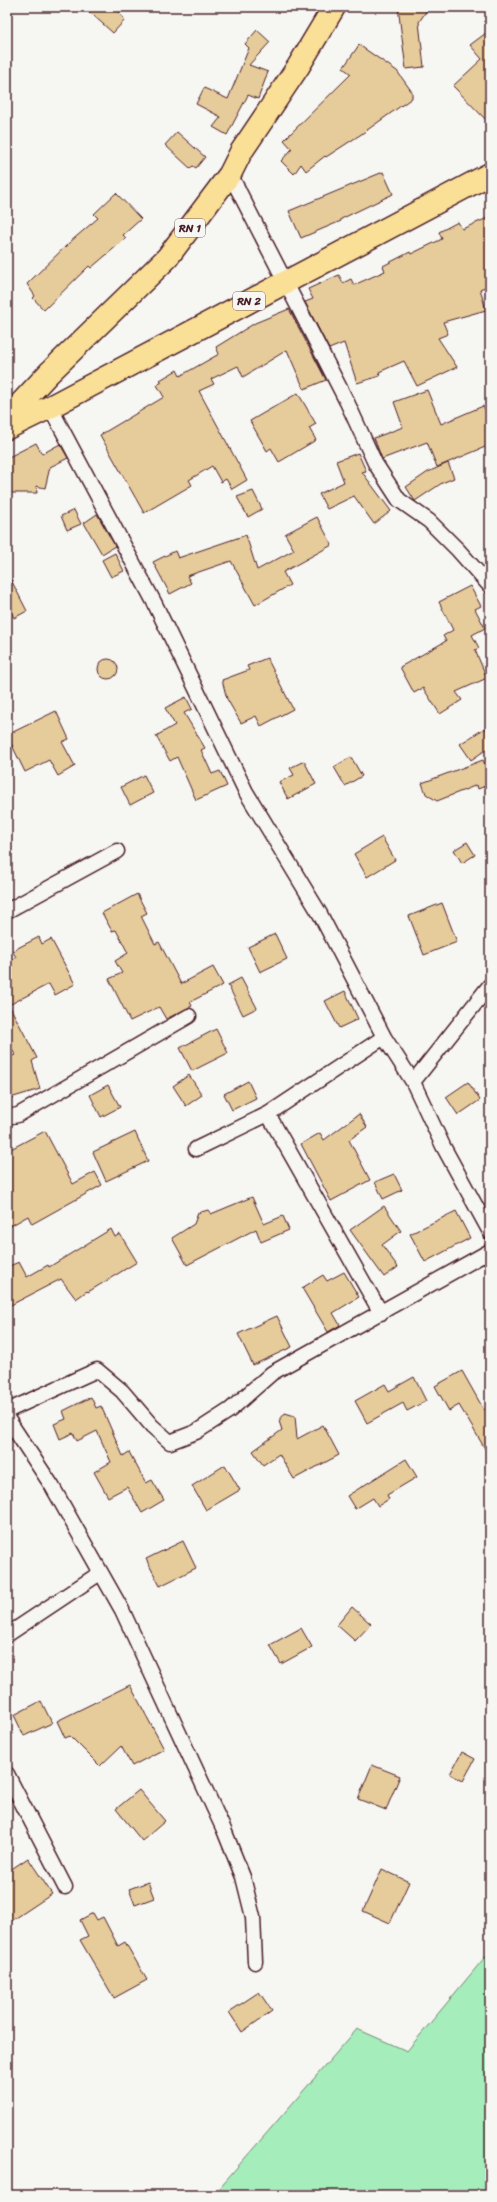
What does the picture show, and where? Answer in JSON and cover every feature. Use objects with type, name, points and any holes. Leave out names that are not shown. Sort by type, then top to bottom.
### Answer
[{"type":"main road","name":"RN 1","points":[[7,418],[48,373],[167,258],[230,174],[241,152],[298,66],[334,7]]},
{"type":"main road","name":"RN 2","points":[[7,428],[50,407],[490,174]]},
{"type":"street","points":[[230,174],[354,416],[375,463],[398,500],[429,521],[458,550],[490,586]]},
{"type":"street","points":[[50,407],[154,602],[246,792],[320,914],[384,1036],[413,1082],[443,1146],[490,1232]]},
{"type":"street","points":[[7,911],[117,851]]},
{"type":"street","points":[[413,1082],[490,985]]},
{"type":"street","points":[[7,1117],[18,1115],[188,1016]]},
{"type":"street","points":[[196,1149],[268,1114],[384,1036]]},
{"type":"street","points":[[268,1114],[381,1313]]},
{"type":"street","points":[[7,1411],[97,1370],[122,1391],[152,1426],[170,1442],[196,1432],[230,1410],[272,1373],[490,1251]]},
{"type":"street","points":[[7,1418],[52,1486],[122,1610],[224,1830],[243,1877],[254,1917],[255,1962]]},
{"type":"street","points":[[7,1635],[100,1573]]},
{"type":"street","points":[[7,1774],[65,1887]]},
{"type":"green space","points":[[490,1951],[490,2195],[213,2195],[357,2029],[407,2051]]},
{"type":"building","points":[[84,7],[124,7],[119,13],[125,20],[113,33]]},
{"type":"building","points":[[398,7],[429,7],[419,22],[424,67],[406,69]]},
{"type":"building","points":[[257,30],[270,42],[249,65],[268,72],[258,99],[248,95],[227,135],[213,127],[221,117],[196,104],[204,88],[228,99],[249,48],[245,44]]},
{"type":"building","points":[[490,30],[490,124],[453,86],[482,59],[470,45]]},
{"type":"building","points":[[359,45],[397,71],[412,92],[412,98],[363,133],[326,157],[325,156],[306,171],[301,164],[294,174],[281,161],[292,149],[284,140],[351,74],[343,68]]},
{"type":"building","points":[[177,132],[205,157],[196,168],[193,166],[190,168],[165,145]]},
{"type":"building","points":[[383,172],[393,194],[341,219],[341,221],[301,238],[289,211]]},
{"type":"building","points":[[116,193],[141,219],[123,235],[126,238],[91,268],[89,266],[44,310],[33,298],[35,296],[27,284],[70,242],[98,218],[94,214]]},
{"type":"building","points":[[490,217],[490,285],[480,289],[486,310],[443,322],[448,334],[438,338],[457,367],[417,386],[404,361],[379,372],[380,376],[357,383],[344,343],[329,349],[305,302],[313,299],[308,289],[339,275],[343,283],[351,279],[354,285],[385,271],[383,266],[410,252],[411,254],[442,239],[439,232],[458,222],[462,229]]},
{"type":"building","points":[[289,309],[326,380],[304,389],[287,350],[243,377],[238,366],[211,379],[214,384],[199,391],[247,480],[232,489],[226,479],[221,482],[212,466],[189,480],[192,485],[144,513],[100,435],[164,397],[157,385],[162,382],[160,380],[177,370],[180,376],[219,354],[216,347],[255,323]]},
{"type":"building","points":[[427,390],[441,424],[483,406],[490,419],[490,445],[437,467],[427,442],[382,459],[374,438],[403,427],[394,402]]},
{"type":"building","points":[[298,393],[316,424],[309,428],[316,440],[279,462],[271,448],[267,451],[250,421]]},
{"type":"building","points":[[36,443],[42,454],[60,444],[68,458],[50,467],[45,488],[36,486],[37,493],[7,493],[7,458]]},
{"type":"building","points":[[358,453],[366,471],[362,472],[391,511],[374,524],[354,496],[327,509],[319,494],[344,482],[336,461]]},
{"type":"building","points":[[448,463],[454,478],[442,483],[415,501],[406,487],[428,472]]},
{"type":"building","points":[[253,491],[262,509],[248,517],[237,497]]},
{"type":"building","points":[[74,510],[81,524],[67,530],[61,516]]},
{"type":"building","points":[[97,514],[115,546],[102,554],[84,523]]},
{"type":"building","points":[[317,517],[332,545],[283,572],[290,585],[255,605],[231,561],[187,576],[191,583],[170,594],[153,562],[175,551],[178,558],[246,535],[257,570],[294,550],[285,534]]},
{"type":"building","points":[[115,553],[124,571],[111,577],[102,560]]},
{"type":"building","points":[[7,572],[27,611],[14,618],[7,604]]},
{"type":"building","points":[[470,586],[481,606],[475,609],[485,628],[472,635],[479,648],[475,650],[487,678],[456,692],[462,700],[440,714],[423,688],[414,693],[400,667],[446,641],[443,636],[453,630],[439,602]]},
{"type":"building","points":[[267,658],[293,709],[261,726],[256,716],[241,723],[227,699],[222,680],[249,670],[247,666]]},
{"type":"building","points":[[108,659],[115,662],[118,669],[115,676],[108,679],[101,676],[98,669],[101,662]]},
{"type":"building","points":[[186,697],[192,709],[184,713],[205,748],[201,750],[212,774],[220,771],[227,786],[196,800],[177,757],[170,761],[156,736],[175,725],[165,708]]},
{"type":"building","points":[[56,711],[69,739],[62,742],[75,766],[58,776],[49,760],[25,772],[7,735]]},
{"type":"building","points":[[485,728],[490,736],[490,747],[471,760],[460,744]]},
{"type":"building","points":[[351,757],[362,776],[345,786],[334,767]]},
{"type":"building","points":[[483,760],[490,776],[490,784],[478,789],[477,785],[437,801],[426,794],[422,783]]},
{"type":"building","points":[[304,761],[316,784],[288,799],[279,782],[294,775],[290,768]]},
{"type":"building","points":[[144,775],[153,793],[130,805],[121,787]]},
{"type":"building","points":[[382,837],[395,860],[367,877],[354,854]]},
{"type":"building","points":[[467,842],[475,855],[462,863],[454,850]]},
{"type":"building","points":[[137,894],[147,913],[141,916],[155,944],[159,942],[181,984],[213,967],[223,985],[190,1002],[192,1006],[166,1019],[159,1007],[130,1021],[109,979],[122,973],[115,961],[128,953],[116,930],[112,931],[102,913]]},
{"type":"building","points":[[442,903],[457,942],[424,955],[409,916]]},
{"type":"building","points":[[275,934],[287,959],[260,972],[248,947]]},
{"type":"building","points":[[39,937],[42,944],[51,939],[75,984],[55,995],[49,984],[9,1005],[37,1058],[32,1061],[40,1089],[7,1099],[7,1058],[15,1055],[7,1039],[7,962],[16,957],[12,951]]},
{"type":"building","points":[[241,978],[257,1008],[243,1015],[228,985]]},
{"type":"building","points":[[345,991],[358,1019],[339,1028],[325,1001]]},
{"type":"building","points":[[216,1029],[228,1053],[192,1071],[180,1048]]},
{"type":"building","points":[[189,1075],[202,1095],[186,1106],[173,1086]]},
{"type":"building","points":[[248,1081],[256,1098],[232,1110],[224,1094]]},
{"type":"building","points":[[468,1082],[480,1100],[458,1115],[446,1097]]},
{"type":"building","points":[[108,1085],[120,1107],[101,1117],[90,1095]]},
{"type":"building","points":[[359,1114],[367,1127],[349,1140],[370,1180],[331,1201],[301,1144],[320,1133],[324,1140]]},
{"type":"building","points":[[45,1131],[73,1184],[95,1172],[102,1185],[32,1224],[28,1216],[7,1228],[7,1151]]},
{"type":"building","points":[[135,1132],[148,1161],[106,1181],[93,1152]]},
{"type":"building","points":[[394,1174],[402,1190],[383,1199],[375,1182]]},
{"type":"building","points":[[252,1197],[264,1224],[283,1216],[289,1230],[261,1242],[256,1229],[187,1265],[172,1238],[194,1224],[198,1213],[208,1210],[211,1214]]},
{"type":"building","points":[[384,1206],[401,1231],[382,1245],[398,1267],[384,1277],[350,1230]]},
{"type":"building","points":[[456,1211],[470,1238],[425,1262],[410,1234]]},
{"type":"building","points":[[111,1229],[115,1237],[120,1234],[137,1262],[76,1299],[61,1279],[7,1307],[7,1267],[19,1262],[27,1277],[48,1265],[49,1267]]},
{"type":"building","points":[[344,1272],[359,1297],[333,1313],[340,1325],[328,1332],[302,1288],[323,1275],[327,1281]]},
{"type":"building","points":[[277,1316],[292,1347],[253,1365],[238,1334]]},
{"type":"building","points":[[462,1371],[484,1410],[490,1407],[490,1457],[459,1405],[449,1411],[435,1386]]},
{"type":"building","points":[[414,1377],[426,1401],[407,1411],[403,1403],[367,1423],[355,1401],[385,1384],[389,1391]]},
{"type":"building","points":[[91,1397],[96,1408],[101,1406],[123,1456],[129,1452],[146,1483],[152,1480],[164,1500],[142,1513],[127,1487],[108,1497],[94,1472],[111,1462],[97,1431],[77,1441],[73,1433],[60,1439],[54,1424],[66,1419],[63,1411]]},
{"type":"building","points":[[285,1413],[295,1416],[297,1439],[323,1425],[339,1455],[294,1479],[279,1454],[263,1465],[253,1451],[282,1430],[279,1421]]},
{"type":"building","points":[[406,1459],[417,1477],[387,1495],[389,1499],[378,1506],[373,1498],[355,1509],[347,1496]]},
{"type":"building","points":[[225,1465],[240,1490],[206,1510],[192,1486]]},
{"type":"building","points":[[183,1541],[196,1568],[160,1586],[146,1559]]},
{"type":"building","points":[[352,1607],[371,1624],[355,1641],[337,1625]]},
{"type":"building","points":[[301,1628],[312,1647],[281,1664],[270,1645]]},
{"type":"building","points":[[130,1685],[164,1749],[132,1766],[121,1746],[100,1766],[70,1736],[65,1738],[57,1721]]},
{"type":"building","points":[[41,1701],[52,1723],[24,1736],[14,1715]]},
{"type":"building","points":[[462,1752],[475,1759],[463,1781],[450,1774]]},
{"type":"building","points":[[372,1765],[400,1776],[386,1810],[358,1799]]},
{"type":"building","points":[[139,1790],[165,1821],[142,1841],[116,1809]]},
{"type":"building","points":[[28,1858],[52,1894],[7,1924],[7,1872]]},
{"type":"building","points":[[382,1869],[409,1882],[390,1923],[363,1911]]},
{"type":"building","points":[[148,1882],[154,1898],[135,1905],[129,1889]]},
{"type":"building","points":[[93,1913],[97,1920],[103,1917],[118,1946],[125,1942],[147,1980],[114,1998],[80,1940],[88,1936],[80,1920]]},
{"type":"building","points":[[259,1992],[272,2011],[242,2032],[229,2012]]}]
